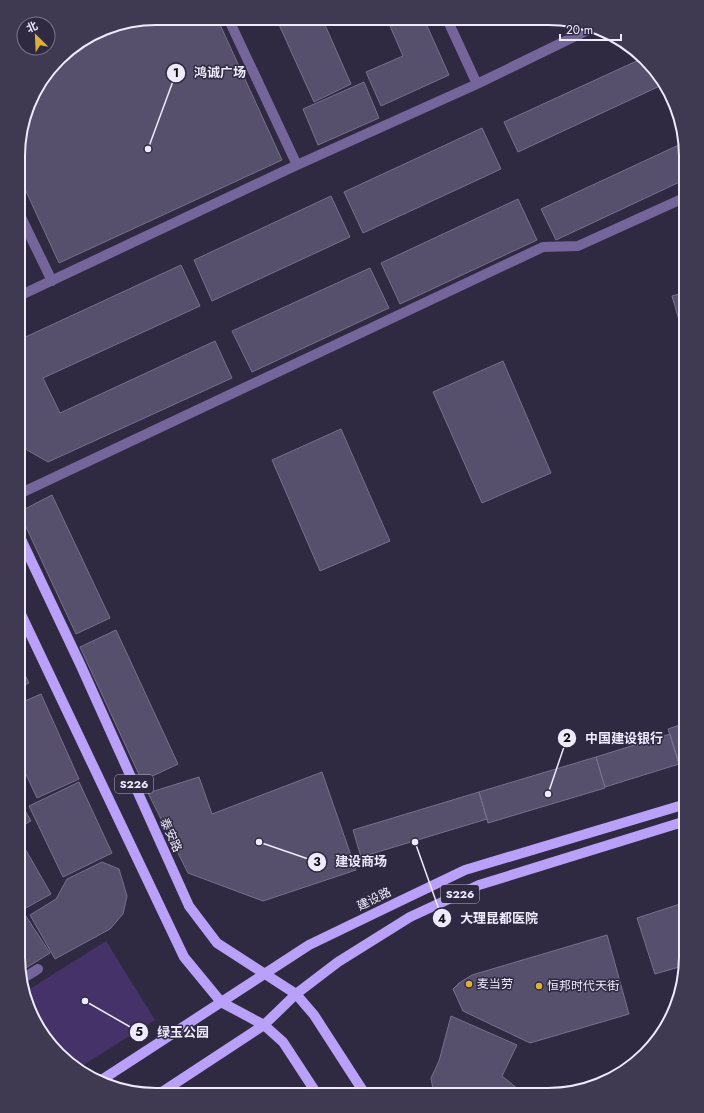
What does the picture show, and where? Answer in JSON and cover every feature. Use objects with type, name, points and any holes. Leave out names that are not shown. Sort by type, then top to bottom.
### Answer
[{"type":"main road","name":"泰安路","points":[[25,549],[81,666],[188,906],[217,943],[296,994],[314,1015],[361,1088]]},
{"type":"main road","name":"S226","points":[[25,623],[184,957],[221,1002],[264,1025],[296,994],[338,962],[410,917],[480,885],[679,823]]},
{"type":"main road","name":"建设路","points":[[106,1078],[309,945],[465,870],[679,806]]},
{"type":"main road","points":[[168,1088],[264,1025],[283,1042],[313,1088]]},
{"type":"street","points":[[231,25],[297,165]]},
{"type":"street","points":[[450,25],[477,84]]},
{"type":"street","points":[[25,293],[297,165],[477,84],[587,31]]},
{"type":"street","points":[[25,491],[543,247],[578,246],[679,200]]},
{"type":"street","points":[[25,225],[52,281]]},
{"type":"street","points":[[27,976],[38,969]]},
{"type":"shaded area","points":[[106,941],[155,1020],[83,1065],[63,1050],[52,1037],[35,1007],[29,990]]},
{"type":"building","points":[[147,25],[220,25],[282,160],[59,263],[25,189],[26,139],[29,122],[35,106],[47,83],[70,57],[83,47],[98,38],[114,32]]},
{"type":"building","points":[[279,25],[325,25],[351,84],[314,102]]},
{"type":"building","points":[[390,25],[427,25],[449,75],[381,106],[366,72],[403,56]]},
{"type":"building","points":[[638,60],[652,76],[659,87],[518,152],[504,122]]},
{"type":"building","points":[[364,82],[379,118],[318,145],[303,109]]},
{"type":"building","points":[[482,128],[501,169],[363,233],[344,192]]},
{"type":"building","points":[[679,145],[679,182],[556,240],[541,209]]},
{"type":"building","points":[[331,196],[350,237],[212,301],[194,260]]},
{"type":"building","points":[[518,199],[537,240],[400,304],[381,263]]},
{"type":"building","points":[[181,265],[200,306],[43,378],[60,413],[215,341],[232,378],[48,462],[27,450],[25,446],[25,337]]},
{"type":"building","points":[[370,268],[389,308],[252,372],[232,331]]},
{"type":"building","points":[[679,294],[679,320],[672,296]]},
{"type":"building","points":[[503,361],[551,473],[482,503],[433,392]]},
{"type":"building","points":[[341,429],[390,541],[320,571],[272,460]]},
{"type":"building","points":[[52,495],[110,618],[76,634],[25,525],[25,509]]},
{"type":"building","points":[[116,630],[178,764],[142,781],[80,647]]},
{"type":"building","points":[[25,675],[29,683],[25,685]]},
{"type":"building","points":[[41,694],[79,779],[37,798],[25,772],[25,701]]},
{"type":"building","points":[[679,725],[679,764],[668,729]]},
{"type":"building","points":[[670,734],[679,764],[605,787],[596,757]]},
{"type":"building","points":[[596,757],[605,788],[488,823],[479,792]]},
{"type":"building","points":[[322,772],[356,870],[263,901],[188,873],[148,793],[199,777],[212,814]]},
{"type":"building","points":[[79,782],[112,853],[63,877],[29,806]]},
{"type":"building","points":[[479,792],[487,819],[361,857],[353,830]]},
{"type":"building","points":[[25,810],[31,821],[25,824]]},
{"type":"building","points":[[25,848],[51,894],[26,908],[25,906]]},
{"type":"building","points":[[102,862],[119,869],[127,896],[123,914],[110,929],[55,959],[30,915],[56,899],[67,879]]},
{"type":"building","points":[[679,904],[679,967],[655,974],[637,918]]},
{"type":"building","points":[[25,915],[50,953],[25,968]]},
{"type":"building","name":"恒邦时代天街","points":[[607,935],[629,1014],[530,1043],[463,1011],[453,989],[459,983],[472,975]]},
{"type":"building","points":[[451,1016],[517,1045],[502,1076],[517,1088],[433,1088],[431,1078],[439,1061]]},
{"type":"place","name":"鸿诚广场","points":[[148,149]]},
{"type":"place","name":"中国建设银行","points":[[548,794]]},
{"type":"place","name":"建设商场","points":[[259,842]]},
{"type":"place","name":"大理昆都医院","points":[[415,842]]},
{"type":"place","name":"麦当劳","points":[[469,984]]},
{"type":"place","name":"恒邦时代天街","points":[[539,986]]},
{"type":"place","name":"绿玉公园","points":[[85,1001]]}]
